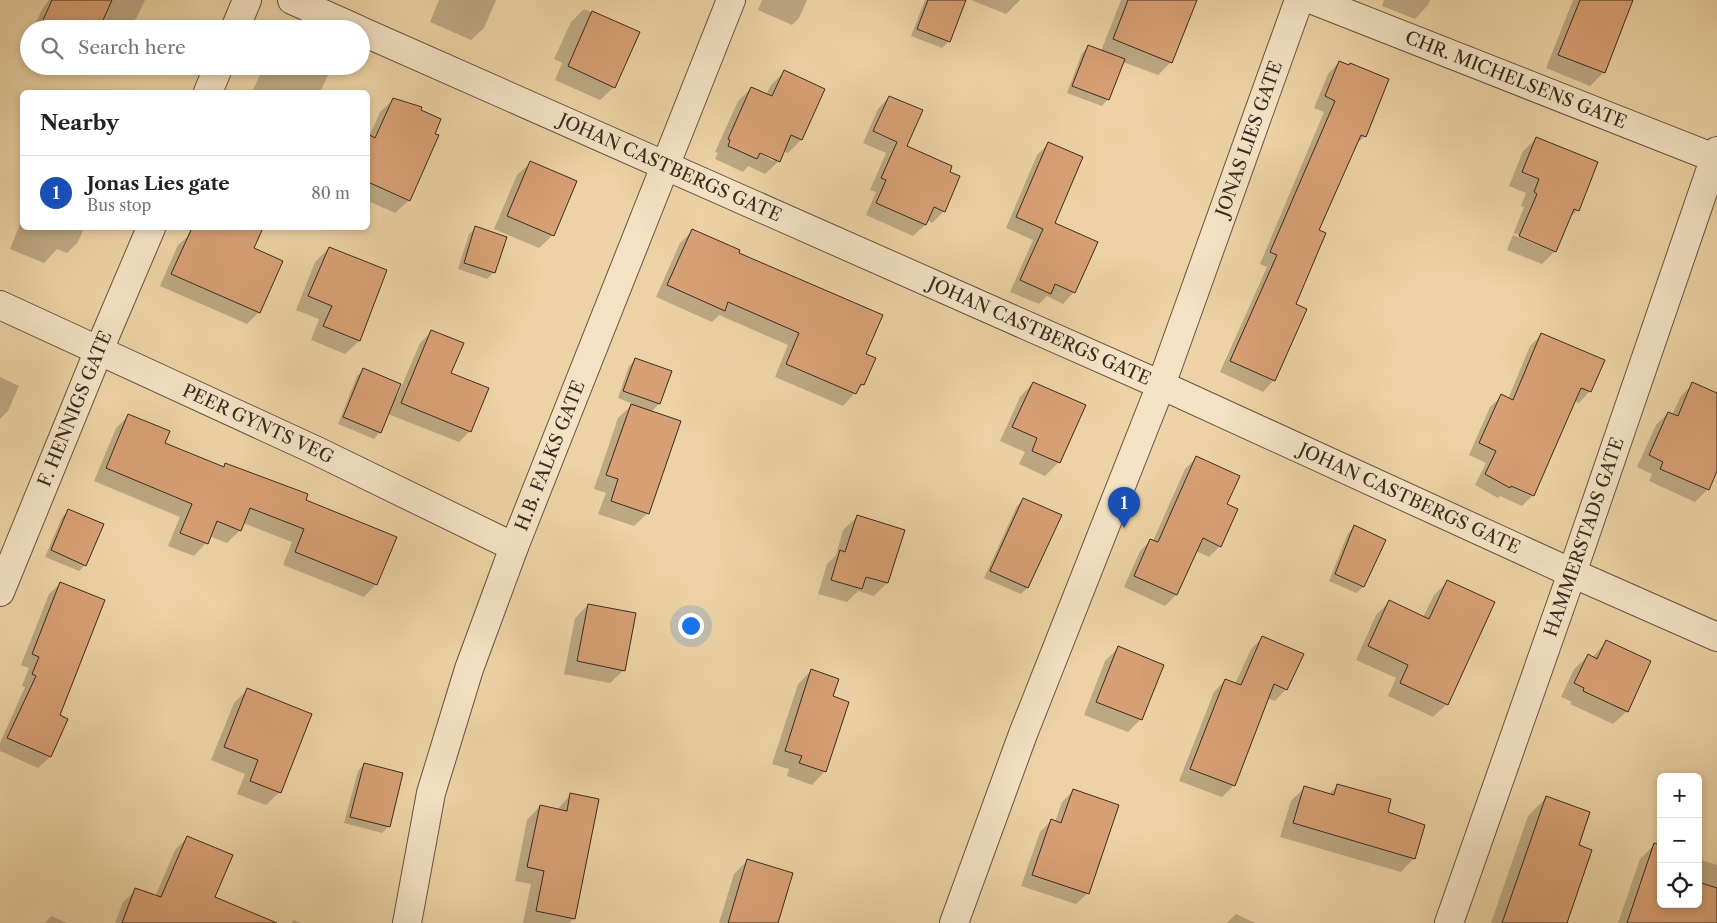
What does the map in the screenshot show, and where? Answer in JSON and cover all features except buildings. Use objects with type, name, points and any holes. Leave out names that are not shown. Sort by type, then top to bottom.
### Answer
[{"type":"street","points":[[239,20],[247,0]]},
{"type":"street","points":[[292,0],[337,20]]},
{"type":"street","name":"H.B. FALKS GATE","points":[[407,923],[431,793],[469,669],[514,547],[731,0]]},
{"type":"street","name":"JONAS LIES GATE","points":[[954,923],[1022,734],[1161,385],[1299,0]]},
{"type":"street","name":"CHR. MICHELSENS GATE","points":[[1313,0],[1716,156]]},
{"type":"street","name":"JOHAN CASTBERGS GATE","points":[[370,34],[1161,385],[1572,573],[1717,637]]},
{"type":"street","points":[[209,90],[215,75]]},
{"type":"street","name":"HAMMERSTADS GATE","points":[[1449,923],[1716,156]]},
{"type":"street","name":"F. HENNIGS GATE","points":[[0,592],[98,350],[150,230]]},
{"type":"street","name":"PEER GYNTS VEG","points":[[0,306],[318,451],[514,547]]},
{"type":"place","name":"Jonas Lies gate","points":[[1124,528]]}]
